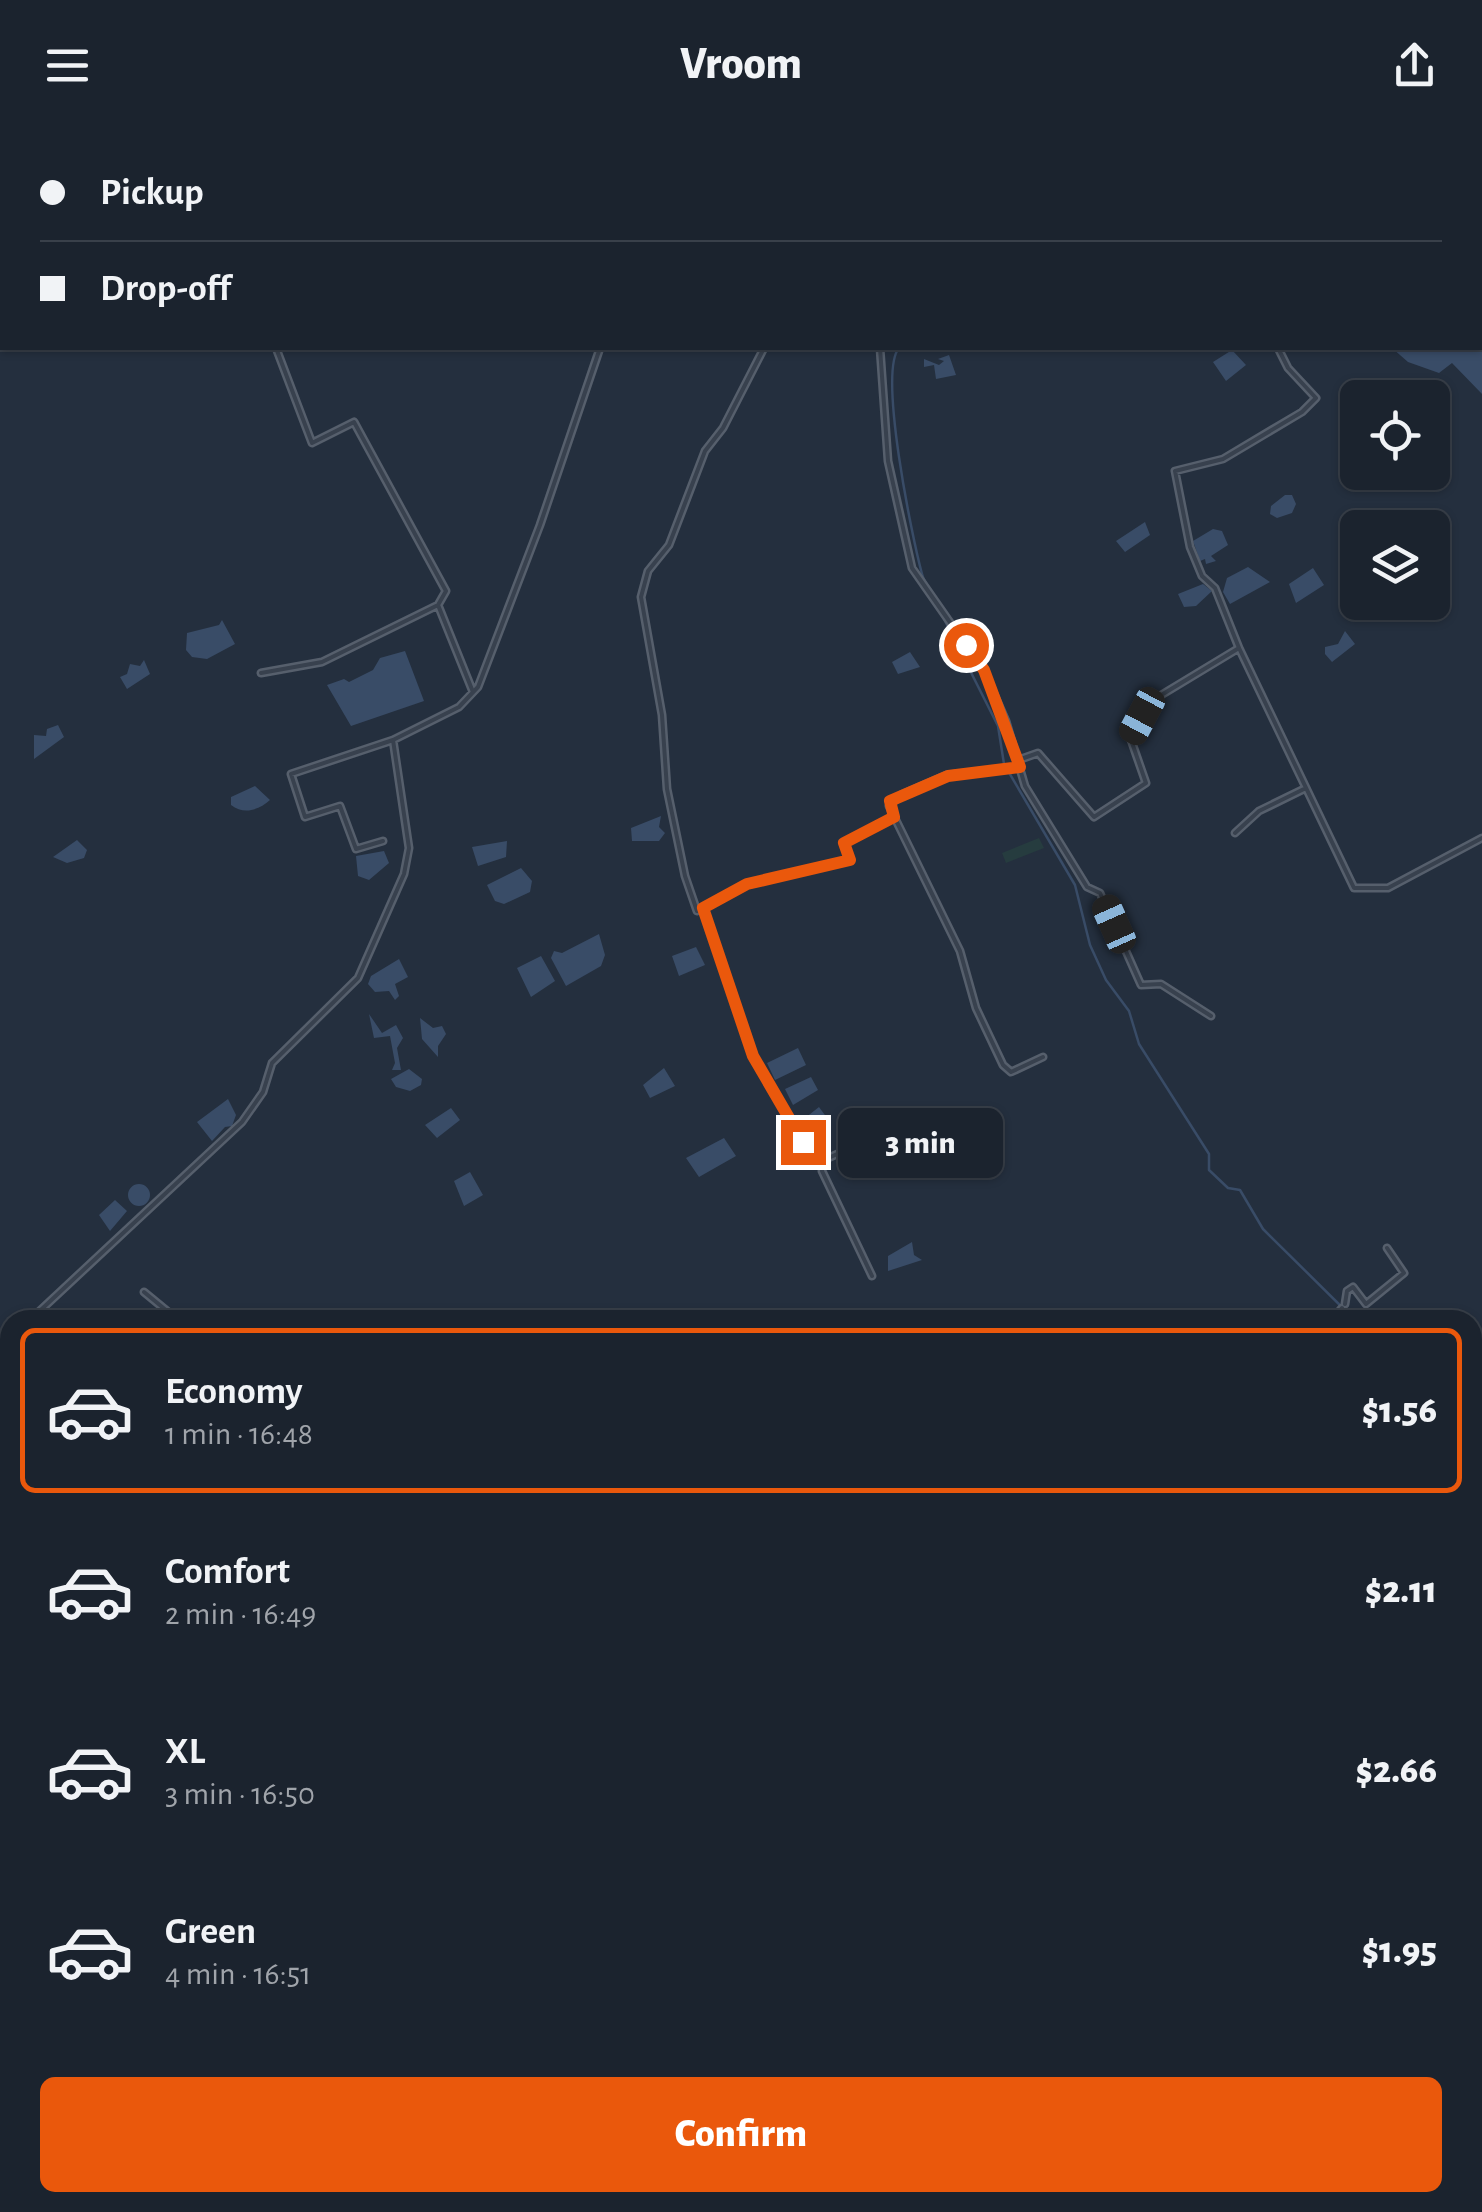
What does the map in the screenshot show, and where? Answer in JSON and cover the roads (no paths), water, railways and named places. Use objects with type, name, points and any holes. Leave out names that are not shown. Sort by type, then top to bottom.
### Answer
[{"type":"street","points":[[261,673],[322,662],[438,605],[446,590],[354,422],[312,443],[277,350]]},
{"type":"street","points":[[382,840],[356,849],[340,806],[305,817],[292,774],[393,740],[459,707],[473,692],[540,525],[599,350]]},
{"type":"street","points":[[697,911],[685,876],[668,789],[662,715],[642,597],[648,571],[669,545],[705,451],[723,428],[763,350]]},
{"type":"street","points":[[880,350],[888,461],[912,568],[984,670],[1019,760],[1025,786],[1087,887],[1100,893],[1141,985],[1161,984],[1211,1016]]},
{"type":"street","points":[[1279,350],[1288,368],[1316,398],[1302,412],[1223,459],[1175,471],[1190,547],[1202,576],[1215,588],[1239,648],[1354,888],[1388,888],[1482,838]]},
{"type":"street","points":[[438,605],[473,692]]},
{"type":"street","points":[[1019,760],[1038,753],[1094,818],[1146,783],[1130,737],[1154,700],[1239,648]]},
{"type":"street","points":[[41,1310],[242,1122],[263,1092],[272,1063],[358,978],[404,874],[409,848],[393,740]]},
{"type":"street","points":[[1020,767],[948,776],[890,801],[894,817],[960,951],[976,1008],[1003,1065],[1011,1072],[1043,1056]]},
{"type":"street","points":[[1235,832],[1259,811],[1306,788]]},
{"type":"street","points":[[823,1132],[803,1142],[753,1056],[703,908],[747,884],[850,860],[844,843],[894,817]]},
{"type":"street","points":[[872,1276],[822,1170],[824,1160],[870,1139],[890,1117]]},
{"type":"street","points":[[1341,1310],[1353,1287],[1366,1304],[1404,1274],[1387,1248]]},
{"type":"street","points":[[144,1292],[166,1310]]},
{"type":"water","points":[[1232,350],[1246,365],[1226,381],[1213,362]]},
{"type":"water","points":[[1394,350],[1482,350],[1482,394],[1452,363],[1439,373],[1408,362]]},
{"type":"water","points":[[949,355],[956,375],[936,379],[934,365],[924,367],[924,359],[939,365],[944,361],[938,359]]},
{"type":"water","points":[[1285,495],[1292,495],[1296,504],[1292,513],[1277,518],[1270,514],[1271,506]]},
{"type":"water","points":[[1145,522],[1150,535],[1125,552],[1116,541]]},
{"type":"water","points":[[1213,529],[1222,531],[1228,545],[1211,556],[1216,561],[1206,564],[1205,559],[1200,561],[1193,541]]},
{"type":"water","points":[[1248,567],[1270,582],[1230,604],[1223,592],[1227,578]]},
{"type":"water","points":[[1313,568],[1324,585],[1296,603],[1289,584]]},
{"type":"water","points":[[1203,584],[1212,591],[1196,606],[1184,607],[1178,594]]},
{"type":"water","points":[[222,620],[235,644],[207,659],[192,657],[186,650],[187,633],[219,625]]},
{"type":"water","points":[[1345,631],[1355,644],[1332,662],[1325,647],[1338,644]]},
{"type":"water","points":[[405,651],[424,701],[351,726],[327,685],[344,679],[349,682],[373,670],[380,658]]},
{"type":"water","points":[[910,652],[920,667],[898,674],[892,662]]},
{"type":"water","points":[[144,660],[150,674],[127,689],[120,677],[127,674],[130,664],[140,666]]},
{"type":"water","points":[[58,725],[64,737],[34,759],[34,735],[46,736],[47,729]]},
{"type":"water","points":[[255,786],[270,800],[251,810],[231,805],[231,797]]},
{"type":"water","points":[[661,816],[659,827],[665,833],[659,841],[632,841],[631,828]]},
{"type":"water","points":[[77,840],[87,850],[84,858],[67,863],[53,857]]},
{"type":"water","points":[[507,841],[506,857],[478,866],[472,847]]},
{"type":"water","points":[[384,851],[389,863],[369,880],[358,876],[356,856]]},
{"type":"water","points":[[521,868],[532,881],[530,892],[504,904],[495,901],[487,885]]},
{"type":"water","points":[[599,934],[605,955],[601,966],[566,986],[551,958],[554,951],[562,953]]},
{"type":"water","points":[[696,947],[705,965],[679,976],[672,956]]},
{"type":"water","points":[[541,956],[555,981],[531,997],[517,968]]},
{"type":"water","points":[[399,959],[408,977],[395,984],[399,996],[395,1000],[389,991],[375,992],[368,984],[371,976]]},
{"type":"water","points":[[369,1014],[382,1033],[396,1025],[403,1038],[397,1048],[401,1070],[392,1070],[395,1063],[390,1036],[374,1038]]},
{"type":"water","points":[[420,1018],[433,1028],[442,1026],[446,1034],[438,1046],[438,1057],[422,1039]]},
{"type":"water","points":[[798,1048],[806,1065],[775,1080],[767,1063]]},
{"type":"water","points":[[664,1068],[675,1086],[650,1098],[643,1085]]},
{"type":"water","points":[[409,1069],[422,1079],[421,1085],[410,1091],[396,1087],[391,1079]]},
{"type":"water","points":[[811,1077],[818,1090],[793,1105],[785,1089]]},
{"type":"water","points":[[228,1099],[236,1115],[232,1126],[225,1127],[212,1141],[197,1122]]},
{"type":"water","points":[[819,1107],[830,1122],[808,1136],[800,1122]]},
{"type":"water","points":[[451,1108],[460,1120],[437,1138],[425,1125]]},
{"type":"water","points":[[724,1138],[736,1156],[699,1177],[686,1158]]},
{"type":"water","points":[[470,1172],[483,1195],[464,1206],[454,1181]]},
{"type":"water","points":[[139,1184],[147,1187],[147,1203],[139,1206],[131,1203],[128,1195],[131,1187]]},
{"type":"water","points":[[115,1200],[127,1211],[110,1231],[99,1215]]},
{"type":"water","points":[[912,1242],[914,1255],[922,1260],[888,1271],[888,1256]]},
{"type":"waterway","points":[[898,350],[892,388],[899,456],[922,574],[937,600]]},
{"type":"waterway","points":[[941,613],[998,726],[1004,764],[1075,885],[1090,945],[1106,980],[1129,1011],[1139,1044],[1209,1154],[1209,1170],[1228,1188],[1240,1190],[1263,1229],[1345,1310]]}]
